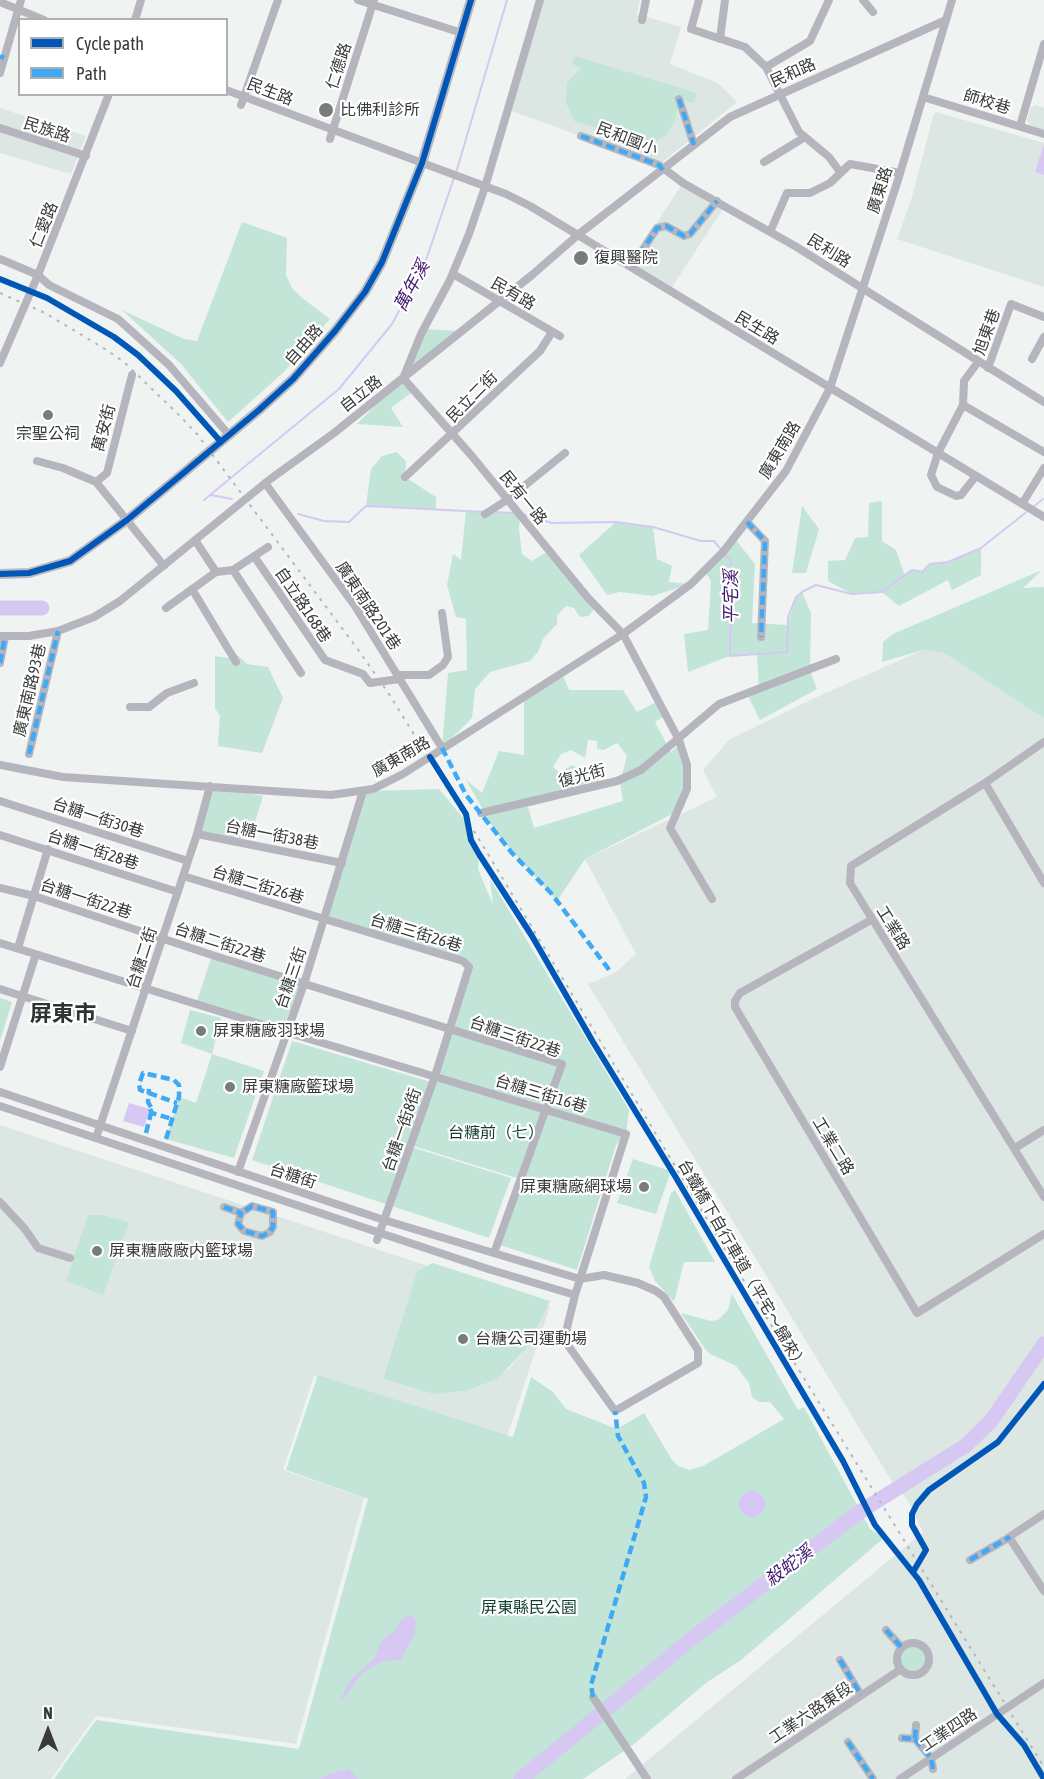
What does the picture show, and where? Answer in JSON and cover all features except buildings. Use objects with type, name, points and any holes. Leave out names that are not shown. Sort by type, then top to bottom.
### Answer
[{"type":"main road","name":"自由路","points":[[0,574],[29,573],[70,561],[127,520],[293,378],[365,292],[382,262],[422,163],[471,0]]},
{"type":"street","points":[[0,73],[21,0]]},
{"type":"street","points":[[136,18],[141,0]]},
{"type":"street","points":[[243,101],[278,0]]},
{"type":"street","points":[[358,0],[374,2],[462,33]]},
{"type":"street","name":"自立路","points":[[3,637],[58,631],[93,617],[120,601],[265,483],[334,433],[403,378],[421,334],[453,274],[485,187],[540,0]]},
{"type":"street","points":[[642,20],[646,0]]},
{"type":"street","points":[[699,0],[691,29],[746,47],[766,67],[790,117],[805,137],[829,157],[840,172]]},
{"type":"street","points":[[720,39],[725,0]]},
{"type":"street","points":[[766,67],[810,41],[829,0]]},
{"type":"street","points":[[863,0],[873,12]]},
{"type":"street","name":"廣東路","points":[[830,388],[900,173],[952,0]]},
{"type":"street","points":[[0,2],[39,18]]},
{"type":"street","name":"仁德路","points":[[331,135],[374,2]]},
{"type":"street","name":"民和路","points":[[403,378],[579,234],[730,117],[946,20]]},
{"type":"street","points":[[1020,126],[1044,46]]},
{"type":"street","name":"民生路","points":[[228,91],[243,101],[331,135],[422,163],[513,197],[579,234],[1044,517]]},
{"type":"street","name":"仁愛路","points":[[0,363],[38,275],[108,96]]},
{"type":"street","name":"師校巷","points":[[923,97],[1044,134]]},
{"type":"street","points":[[679,99],[694,145]]},
{"type":"street","name":"民族路","points":[[0,128],[86,156]]},
{"type":"street","name":"民和國小","points":[[581,136],[659,165],[663,170]]},
{"type":"street","points":[[764,162],[805,137]]},
{"type":"street","points":[[770,232],[787,193],[810,193],[830,183],[850,164],[900,173]]},
{"type":"street","name":"民利路","points":[[663,170],[862,288],[978,362]]},
{"type":"street","points":[[632,266],[657,228],[666,226],[684,236],[690,234],[717,201]]},
{"type":"street","points":[[0,259],[38,275],[49,285],[118,319],[169,364],[229,435]]},
{"type":"street","name":"民有路","points":[[453,274],[556,334]]},
{"type":"street","name":"旭東巷","points":[[988,368],[1011,304],[1044,317]]},
{"type":"street","name":"民立二街","points":[[405,477],[452,435],[556,334]]},
{"type":"street","points":[[1032,359],[1044,337]]},
{"type":"street","name":"旭東巷","points":[[976,476],[961,495],[950,495],[937,487],[931,475],[938,453],[963,405],[964,381],[978,362],[1044,402]]},
{"type":"street","name":"萬安街","points":[[96,482],[107,473],[132,375]]},
{"type":"street","name":"民有一路","points":[[403,378],[471,454],[522,520],[623,634]]},
{"type":"street","name":"廣東南路","points":[[0,765],[63,777],[331,795],[363,792],[392,780],[623,634],[691,584],[723,553],[800,449],[830,388]]},
{"type":"street","points":[[963,405],[1044,452]]},
{"type":"street","points":[[485,514],[507,500],[565,453]]},
{"type":"street","points":[[37,462],[63,468],[96,482],[165,566]]},
{"type":"street","points":[[1022,504],[1044,468]]},
{"type":"street","name":"廣東南路201巷","points":[[265,483],[355,606],[442,748]]},
{"type":"street","points":[[747,522],[765,541],[761,637]]},
{"type":"street","points":[[195,540],[216,572]]},
{"type":"street","points":[[166,608],[216,572],[233,570],[268,547]]},
{"type":"street","name":"自立路168巷","points":[[254,556],[324,660],[363,674],[370,683],[399,677]]},
{"type":"street","points":[[233,570],[301,673]]},
{"type":"street","points":[[192,588],[236,662]]},
{"type":"street","points":[[399,677],[429,675],[443,665],[448,657],[442,613]]},
{"type":"street","name":"廣東南路93巷","points":[[29,754],[58,631]]},
{"type":"street","points":[[623,634],[679,740],[687,765],[687,789],[670,828],[712,899]]},
{"type":"street","points":[[0,663],[3,637]]},
{"type":"street","name":"復光街","points":[[481,813],[617,781],[641,770],[719,704],[836,659]]},
{"type":"street","points":[[130,707],[149,707],[167,693],[194,682]]},
{"type":"street","name":"工業路","points":[[1044,742],[986,783],[851,866],[850,883],[1044,1197]]},
{"type":"street","points":[[986,783],[1044,883]]},
{"type":"street","name":"台糖二街","points":[[96,1138],[197,834],[210,786]]},
{"type":"street","name":"台糖三街","points":[[238,1172],[304,984],[363,792]]},
{"type":"street","name":"台糖一街30巷","points":[[0,801],[188,861]]},
{"type":"street","name":"台糖一街38巷","points":[[197,834],[342,863]]},
{"type":"street","name":"台糖一街28巷","points":[[0,835],[178,892]]},
{"type":"street","points":[[18,948],[48,849]]},
{"type":"street","name":"台糖二街26巷","points":[[183,876],[325,919]]},
{"type":"street","name":"台糖一街22巷","points":[[0,888],[34,896],[162,938]]},
{"type":"street","name":"台糖三街26巷","points":[[325,919],[463,961],[469,967],[450,1029]]},
{"type":"street","name":"工業二路","points":[[871,920],[740,993],[735,1001],[735,1007],[917,1313],[1044,1234]]},
{"type":"street","name":"台糖二街22巷","points":[[162,938],[304,984]]},
{"type":"street","name":"台糖三街16巷","points":[[0,943],[627,1134],[575,1295]]},
{"type":"street","points":[[0,1066],[36,954]]},
{"type":"street","name":"台糖三街22巷","points":[[304,984],[562,1064],[494,1253]]},
{"type":"street","points":[[0,989],[132,1031]]},
{"type":"street","name":"台糖一街8街","points":[[378,1236],[450,1029]]},
{"type":"street","name":"台糖街","points":[[0,1092],[384,1220],[580,1279]]},
{"type":"street","name":"台糖街","points":[[0,1106],[378,1236],[575,1295]]},
{"type":"street","points":[[1015,1148],[1044,1130]]},
{"type":"street","points":[[0,1202],[38,1248],[70,1258]]},
{"type":"street","points":[[252,1206],[273,1212],[273,1227],[270,1233],[262,1236],[244,1231],[238,1224],[241,1213],[252,1206]]},
{"type":"street","points":[[224,1207],[241,1213]]},
{"type":"street","points":[[575,1295],[566,1332],[567,1344],[615,1411],[698,1363],[698,1350],[664,1297],[656,1291],[638,1283],[604,1275],[580,1279]]},
{"type":"street","points":[[970,1560],[1044,1514]]},
{"type":"street","points":[[1010,1537],[1044,1591]]},
{"type":"street","points":[[886,1629],[902,1648]]},
{"type":"street","points":[[911,1644],[922,1646],[929,1659],[926,1669],[917,1675],[907,1674],[901,1669],[898,1658],[902,1648],[911,1644]]},
{"type":"street","points":[[840,1660],[861,1695]]},
{"type":"street","name":"工業六路東段","points":[[736,1779],[901,1669]]},
{"type":"street","name":"工業四路","points":[[900,1779],[1044,1683]]},
{"type":"street","points":[[593,1697],[647,1779]]},
{"type":"street","points":[[916,1725],[915,1739],[931,1758],[933,1769]]},
{"type":"street","points":[[902,1738],[915,1739]]},
{"type":"street","points":[[848,1742],[873,1779]]},
{"type":"shaded area","points":[[540,0],[640,0],[637,14],[681,27],[670,64],[718,83],[737,102],[659,165],[509,110]]},
{"type":"shaded area","points":[[1036,105],[1044,108],[1044,130],[1030,125],[1027,120],[1031,107]]},
{"type":"shaded area","points":[[0,108],[86,136],[71,174],[0,153]]},
{"type":"shaded area","points":[[936,112],[1044,143],[1044,287],[897,239],[913,194],[933,116]]},
{"type":"shaded area","points":[[1044,144],[1044,175],[1035,172]]},
{"type":"shaded area","points":[[683,183],[723,209],[670,290],[629,264]]},
{"type":"shaded area","points":[[1044,587],[1044,1779],[625,1779],[923,1532],[907,1499],[894,1485],[588,984],[615,973],[636,954],[585,859],[717,797],[703,770],[730,739],[821,695],[923,650],[1022,589]]},
{"type":"shaded area","points":[[129,1103],[150,1109],[144,1127],[123,1121]]},
{"type":"shaded area","points":[[0,1125],[428,1266],[417,1271],[383,1379],[433,1394],[465,1391],[509,1369],[526,1349],[543,1303],[550,1306],[507,1437],[314,1376],[283,1470],[364,1498],[296,1744],[96,1716],[51,1779],[0,1779]]},
{"type":"shaded area","points":[[752,1491],[761,1495],[765,1504],[761,1513],[752,1517],[743,1513],[739,1504],[743,1495]]},
{"type":"shaded area","points":[[412,1615],[416,1620],[415,1634],[401,1659],[382,1662],[362,1673],[342,1701],[340,1700],[351,1679],[375,1658],[379,1644],[394,1631],[403,1618]]},
{"type":"shaded area","points":[[349,1769],[358,1779],[319,1779],[329,1774]]},
{"type":"green space","points":[[575,56],[697,93],[694,103],[679,99],[675,121],[664,137],[654,142],[645,142],[574,121],[566,103],[566,93],[567,82],[582,68],[572,64]]},
{"type":"green space","points":[[242,222],[287,238],[286,275],[292,288],[330,319],[284,372],[228,422],[181,364],[122,310],[184,339],[197,341]]},
{"type":"green space","points":[[424,329],[460,331],[403,378],[415,390],[391,408],[403,427],[357,424],[401,379]]},
{"type":"green space","points":[[397,452],[406,461],[405,477],[436,497],[436,510],[366,506],[371,469],[382,456]]},
{"type":"green space","points":[[882,501],[882,541],[896,550],[905,576],[912,570],[922,571],[930,564],[948,562],[981,548],[981,575],[952,590],[948,580],[899,606],[882,592],[852,594],[828,581],[828,561],[845,560],[855,538],[868,537],[869,503]]},
{"type":"green space","points":[[802,506],[819,529],[806,573],[792,573]]},
{"type":"green space","points":[[466,511],[520,513],[522,554],[532,561],[552,549],[598,603],[589,616],[580,617],[574,608],[566,606],[557,616],[557,624],[543,639],[538,652],[530,661],[490,672],[475,689],[472,718],[442,748],[448,673],[467,670],[466,619],[456,617],[447,585],[453,554],[461,560]]},
{"type":"green space","points":[[616,522],[653,527],[657,559],[672,566],[669,582],[689,584],[653,596],[620,592],[607,595],[579,555]]},
{"type":"green space","points":[[735,539],[755,564],[752,623],[787,625],[796,597],[802,592],[811,613],[810,671],[817,689],[760,720],[748,696],[759,691],[757,654],[730,656],[688,672],[684,634],[708,630],[711,581],[705,572]]},
{"type":"green space","points":[[1042,570],[1023,588],[1044,587],[1044,718],[943,652],[923,650],[882,662],[883,642],[893,634]]},
{"type":"green space","points":[[233,651],[247,664],[268,667],[283,698],[262,753],[218,746],[220,715],[215,709],[215,656],[228,658]]},
{"type":"green space","points":[[562,673],[569,690],[623,690],[637,712],[658,701],[666,715],[655,722],[671,752],[681,743],[687,795],[684,808],[585,859],[557,901],[497,834],[466,780],[482,793],[499,751],[524,755],[524,697]],"holes":[[[588,740],[597,741],[597,749],[604,750],[617,743],[627,756],[620,782],[623,801],[534,828],[528,807],[604,787],[596,778],[572,765],[560,773],[553,767],[561,754],[571,750],[585,758]]]},
{"type":"green space","points":[[210,786],[263,796],[250,839],[197,834]]},
{"type":"green space","name":"台糖前（七）","points":[[439,789],[468,824],[471,840],[479,854],[478,869],[493,905],[490,879],[629,1110],[626,1134],[616,1145],[577,1270],[497,1244],[520,1179],[410,1145],[469,967],[463,961],[325,919],[363,791]]},
{"type":"green space","points":[[212,955],[304,984],[286,1032],[196,1004]]},
{"type":"green space","points":[[0,998],[12,1002],[0,1041]]},
{"type":"green space","name":"屏東糖廠羽球場","points":[[190,1010],[221,1018],[212,1054],[181,1043]]},
{"type":"green space","points":[[292,1041],[431,1082],[408,1146],[511,1178],[489,1238],[252,1160]]},
{"type":"green space","points":[[212,1054],[264,1071],[234,1158],[166,1139],[179,1097],[196,1103]]},
{"type":"green space","name":"屏東糖廠網球場","points":[[633,1159],[671,1171],[656,1214],[617,1203]]},
{"type":"green space","points":[[675,1190],[715,1262],[684,1262],[674,1302],[655,1281],[649,1267],[671,1193]]},
{"type":"green space","name":"屏東糖廠廠内籃球場","points":[[88,1215],[102,1215],[129,1222],[103,1295],[66,1281]]},
{"type":"green space","name":"台糖公司運動場","points":[[433,1263],[550,1301],[526,1349],[497,1379],[465,1391],[433,1394],[383,1379],[417,1271]]},
{"type":"green space","name":"屏東縣民公園","points":[[732,1294],[798,1410],[804,1407],[870,1529],[884,1538],[741,1660],[706,1683],[634,1744],[583,1779],[54,1779],[96,1720],[299,1749],[368,1499],[286,1470],[318,1375],[513,1437],[531,1377],[553,1392],[566,1409],[617,1429],[644,1413],[672,1460],[678,1466],[689,1470],[703,1466],[784,1419],[770,1402],[759,1402],[752,1397],[749,1383],[736,1366],[710,1354],[705,1349],[681,1313],[711,1321],[718,1320],[728,1310]]},
{"type":"green space","points":[[913,1643],[924,1648],[929,1659],[924,1670],[913,1675],[902,1670],[897,1659],[902,1648]]},
{"type":"waterway","name":"萬年溪","points":[[456,173],[507,0]]},
{"type":"waterway","name":"萬年溪","points":[[204,500],[339,389],[392,324],[425,263],[454,178]]},
{"type":"waterway","name":"平宅溪","points":[[211,495],[232,499]]},
{"type":"waterway","name":"平宅溪","points":[[1033,507],[1043,499]]},
{"type":"waterway","name":"平宅溪","points":[[298,514],[324,521],[349,522],[366,506],[485,512]]},
{"type":"waterway","name":"平宅溪","points":[[523,514],[552,523],[616,522],[653,527],[701,541],[714,541],[731,562],[730,656],[787,652],[788,617],[796,597],[816,585],[852,594],[882,592],[912,570],[922,572],[930,564],[948,562],[981,548],[1029,510]]},
{"type":"waterway","name":"平宅溪","points":[[493,512],[515,513]]},
{"type":"waterway","name":"萬年溪","points":[[0,608],[42,608]]},
{"type":"waterway","name":"殺蛇溪","points":[[521,1779],[694,1637],[861,1511],[965,1446],[991,1421],[1044,1344]]},
{"type":"railway","points":[[0,293],[45,313],[105,349],[124,362],[177,413],[197,434],[359,651],[389,694],[485,849],[744,1281],[1044,1767]]},
{"type":"marked path","points":[[0,56],[4,58]]},
{"type":"marked path","points":[[679,99],[694,145]]},
{"type":"marked path","points":[[581,136],[659,165],[663,170]]},
{"type":"marked path","points":[[632,266],[657,228],[666,226],[684,236],[690,234],[717,201]]},
{"type":"marked path","points":[[747,522],[765,541],[761,637]]},
{"type":"marked path","points":[[29,754],[58,631]]},
{"type":"marked path","points":[[0,663],[5,637]]},
{"type":"marked path","points":[[442,748],[466,795],[512,853],[551,893],[610,971]]},
{"type":"marked path","points":[[166,1139],[179,1097],[179,1085],[174,1080],[143,1073],[139,1084],[140,1090],[177,1103]]},
{"type":"marked path","points":[[146,1133],[152,1109],[148,1102],[149,1089]]},
{"type":"marked path","points":[[150,1109],[152,1113],[172,1119]]},
{"type":"marked path","points":[[224,1207],[241,1213],[238,1224],[244,1231],[262,1236],[270,1232],[273,1227],[273,1212],[252,1206],[241,1213]]},
{"type":"marked path","points":[[593,1697],[591,1685],[646,1497],[644,1483],[618,1436],[615,1411]]},
{"type":"marked path","points":[[970,1560],[1010,1537]]},
{"type":"marked path","points":[[886,1630],[902,1648]]},
{"type":"marked path","points":[[840,1660],[861,1695]]},
{"type":"marked path","points":[[902,1738],[915,1739],[916,1725]]},
{"type":"marked path","points":[[915,1739],[931,1758],[933,1769]]},
{"type":"marked path","points":[[848,1742],[873,1779]]},
{"type":"cycle path","points":[[0,574],[29,573],[70,561],[127,520],[259,410],[293,379],[335,331],[365,292],[382,262],[422,163],[471,0]]},
{"type":"cycle path","points":[[0,279],[47,298],[114,337],[138,355],[176,391],[221,442]]},
{"type":"cycle path","name":"台鐵橋下自行車道（平宅～歸來）","points":[[430,757],[466,814],[471,840],[479,854],[532,936],[593,1042],[675,1176],[843,1461],[875,1525],[919,1580],[997,1714],[1024,1745],[1044,1779]]},
{"type":"cycle path","points":[[913,1572],[926,1550],[912,1525],[912,1514],[917,1504],[929,1490],[998,1442],[1044,1384]]},
{"type":"place","name":"比佛利診所","points":[[326,110]]},
{"type":"place","name":"復興醫院","points":[[581,258]]},
{"type":"place","name":"宗聖公祠","points":[[48,415]]},
{"type":"place","name":"屏東糖廠羽球場","points":[[201,1031]]},
{"type":"place","name":"屏東糖廠籃球場","points":[[230,1087]]},
{"type":"place","name":"屏東糖廠網球場","points":[[644,1187]]},
{"type":"place","name":"屏東糖廠廠内籃球場","points":[[97,1251]]},
{"type":"place","name":"台糖公司運動場","points":[[463,1339]]},
{"type":"district","name":"屏東市","points":[[63,1014]]}]
